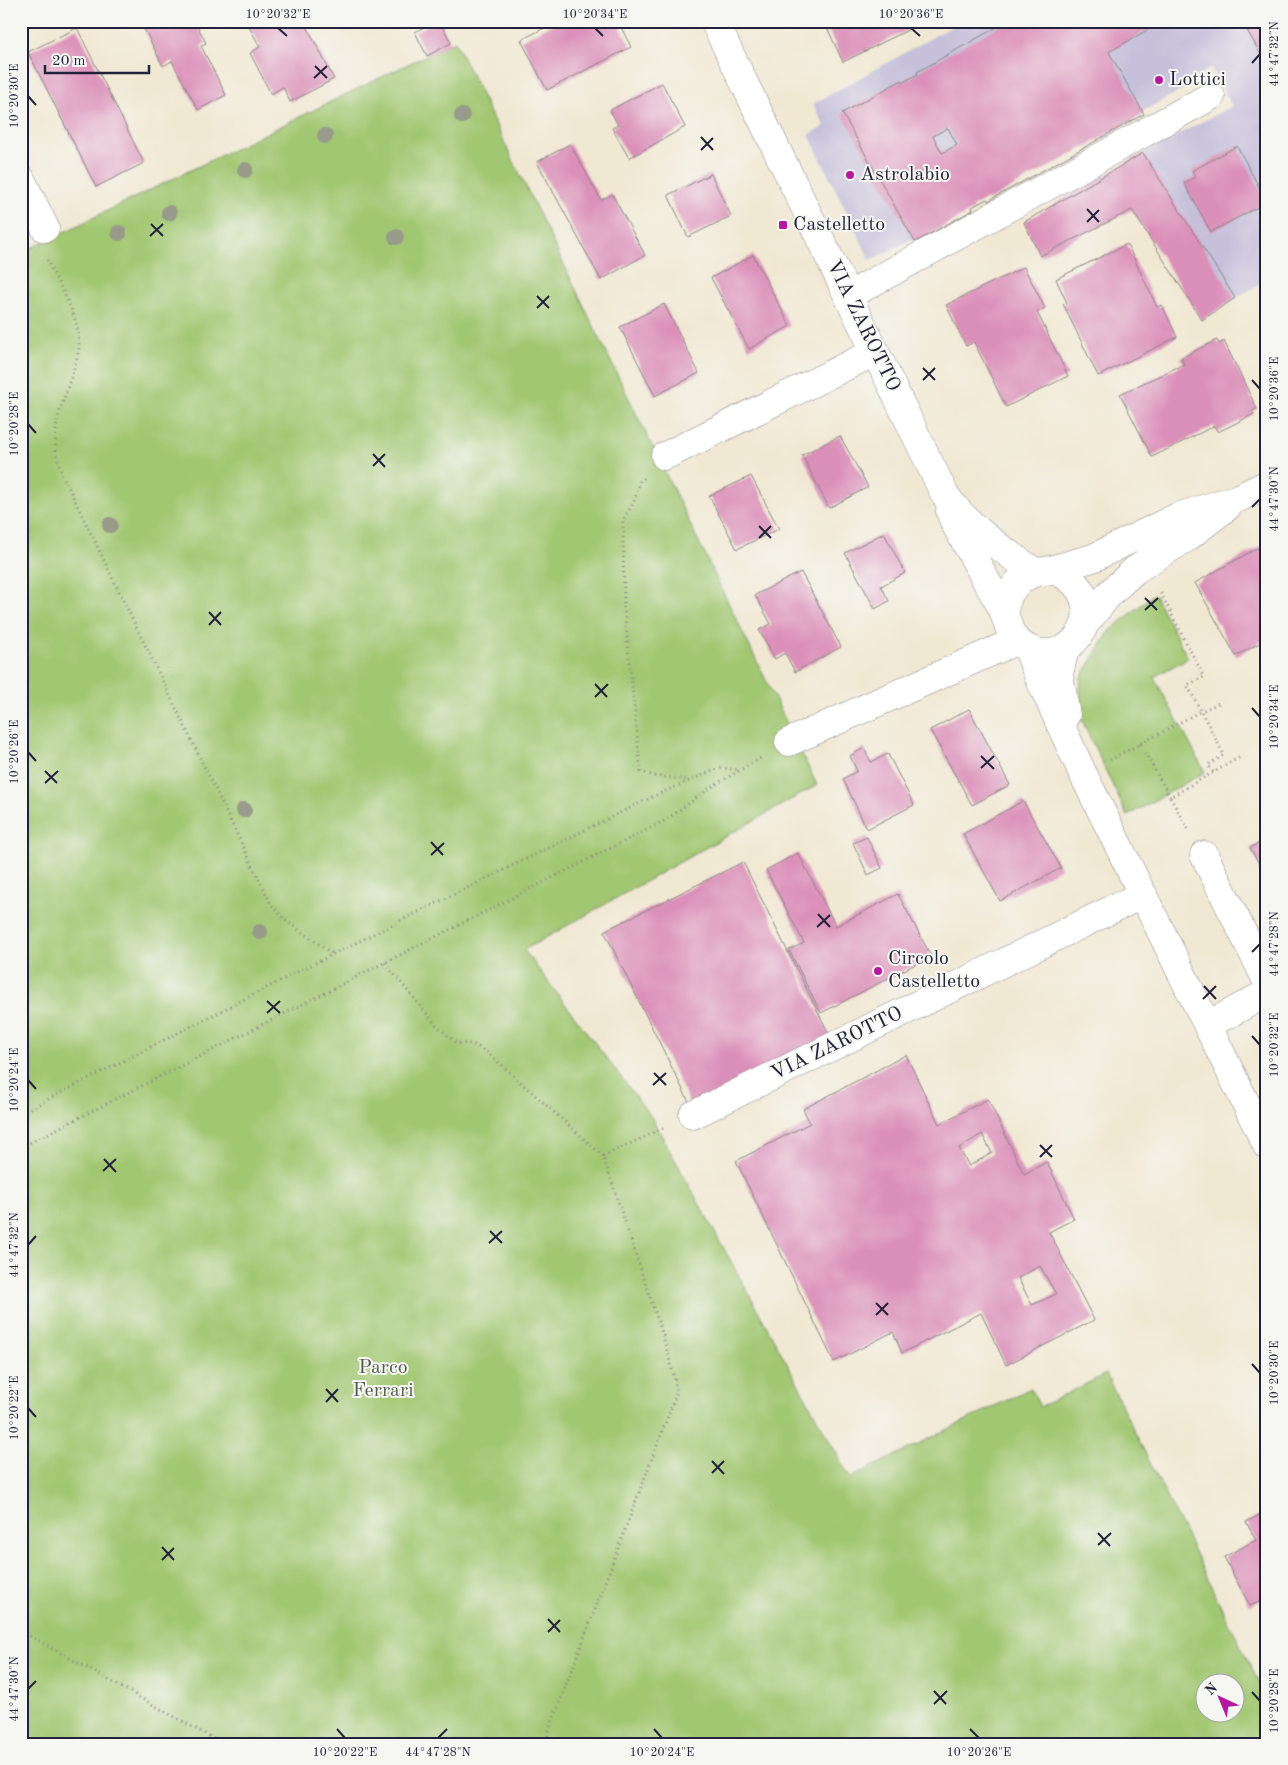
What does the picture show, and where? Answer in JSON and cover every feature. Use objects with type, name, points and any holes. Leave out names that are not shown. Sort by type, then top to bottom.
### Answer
[{"type":"street","name":"VIA ZAROTTO","points":[[714,21],[875,352],[954,508],[1002,549],[1043,571],[1062,573],[1077,584],[1085,597],[1087,610],[1086,624],[1076,640],[1065,649],[1059,674],[1063,702],[1083,774]]},
{"type":"street","points":[[848,296],[1212,96]]},
{"type":"street","points":[[21,179],[45,228]]},
{"type":"street","points":[[665,456],[875,352]]},
{"type":"street","points":[[1004,612],[1006,598],[1018,581],[1043,571],[1093,558],[1177,517],[1258,488]]},
{"type":"street","points":[[1086,624],[1110,593],[1135,570],[1192,534],[1258,488]]},
{"type":"street","name":"VIA ZAROTTO","points":[[946,495],[954,522],[1004,612],[1008,630],[1022,645],[1083,774],[1267,1146]]},
{"type":"street","points":[[789,742],[1022,645],[1051,652],[1065,649]]},
{"type":"street","points":[[1197,844],[1267,981]]},
{"type":"street","name":"VIA ZAROTTO","points":[[693,1115],[1143,894]]},
{"type":"street","points":[[1208,1025],[1267,993]]},
{"type":"path","points":[[45,228],[39,244],[75,321],[79,340],[76,361],[55,429],[55,451],[62,474],[265,892],[278,913],[285,920],[333,954]]},
{"type":"path","points":[[665,456],[640,481],[634,502],[623,520],[624,609],[642,772],[655,776],[691,780]]},
{"type":"path","points":[[1157,586],[1204,677],[1188,685],[1224,755],[1208,765],[1213,772]]},
{"type":"path","points":[[1083,774],[1219,703]]},
{"type":"path","points":[[21,1147],[664,821],[713,786],[789,742]]},
{"type":"path","points":[[1140,744],[1197,844]]},
{"type":"path","points":[[1170,797],[1242,756]]},
{"type":"path","points":[[21,1113],[333,954],[702,774],[723,768],[741,770]]},
{"type":"path","points":[[385,963],[436,1025],[456,1043],[473,1044],[488,1053],[603,1156],[663,1336],[675,1380],[676,1395],[544,1744]]},
{"type":"path","points":[[603,1156],[693,1115]]},
{"type":"path","points":[[21,1632],[223,1744]]},
{"type":"shaded area","points":[[958,21],[1267,21],[1267,280],[1235,298],[1143,153],[1232,106],[1211,68],[1192,79],[1190,85],[972,207],[973,210],[915,242],[912,239],[870,260],[809,135],[825,126],[813,104],[958,23]]},
{"type":"green space","name":"Parco Ferrari","points":[[455,41],[817,785],[524,950],[652,1118],[850,1478],[1031,1388],[1040,1407],[1106,1374],[1267,1699],[1267,1744],[21,1744],[21,253]]},
{"type":"green space","points":[[1154,594],[1188,658],[1154,677],[1205,772],[1127,816],[1079,714],[1081,678],[1109,632]]},
{"type":"building","points":[[140,21],[195,21],[206,43],[201,46],[226,95],[198,110],[172,61],[163,66]]},
{"type":"building","points":[[246,21],[304,21],[334,79],[290,102],[283,87],[271,94],[250,53],[260,47]]},
{"type":"building","points":[[436,21],[440,21],[451,43],[427,56],[415,32]]},
{"type":"building","points":[[558,21],[618,21],[631,47],[547,90],[521,40]]},
{"type":"building","points":[[824,21],[903,21],[908,30],[843,62]]},
{"type":"building","points":[[1008,21],[1163,21],[1109,52],[1144,114],[988,201],[987,199],[972,207],[973,210],[915,242],[842,113],[902,80],[903,82],[918,74],[917,72]],"holes":[[[948,128],[957,145],[942,153],[933,136]]]},
{"type":"building","points":[[1242,21],[1267,21],[1267,66]]},
{"type":"building","points":[[77,28],[144,163],[96,187],[28,52]]},
{"type":"building","points":[[662,83],[685,127],[629,158],[612,128],[618,125],[610,110]]},
{"type":"building","points":[[570,144],[601,200],[612,194],[645,255],[601,280],[537,162]]},
{"type":"building","points":[[1237,146],[1267,202],[1211,232],[1184,183],[1195,177],[1192,171]]},
{"type":"building","points":[[1143,153],[1235,298],[1202,320],[1132,210],[1040,256],[1024,222]]},
{"type":"building","points":[[711,174],[731,216],[688,237],[668,195]]},
{"type":"building","points":[[1127,244],[1157,307],[1162,305],[1177,337],[1098,376],[1063,304],[1067,303],[1056,279]]},
{"type":"building","points":[[753,255],[790,326],[749,349],[711,278]]},
{"type":"building","points":[[1024,267],[1045,308],[1037,312],[1068,376],[1006,407],[974,342],[966,346],[946,305]]},
{"type":"building","points":[[664,304],[699,373],[655,396],[620,327]]},
{"type":"building","points":[[1217,340],[1219,344],[1224,341],[1257,409],[1252,411],[1254,414],[1218,432],[1214,426],[1152,457],[1120,394],[1184,364],[1181,358]]},
{"type":"building","points":[[840,436],[868,487],[829,508],[802,455]]},
{"type":"building","points":[[751,476],[779,529],[737,549],[709,496]]},
{"type":"building","points":[[884,533],[905,573],[881,586],[889,601],[875,609],[845,553]]},
{"type":"building","points":[[1261,546],[1267,556],[1267,639],[1236,656],[1195,583]]},
{"type":"building","points":[[801,572],[841,647],[795,672],[785,653],[775,659],[759,630],[771,624],[755,595]]},
{"type":"building","points":[[969,709],[1010,785],[972,805],[930,730]]},
{"type":"building","points":[[864,748],[871,762],[888,754],[914,805],[867,829],[843,779],[857,771],[850,756]]},
{"type":"building","points":[[1023,801],[1061,868],[1000,901],[963,834]]},
{"type":"building","points":[[867,837],[882,868],[868,875],[853,843]]},
{"type":"building","points":[[1267,839],[1267,878],[1250,848]]},
{"type":"building","points":[[798,853],[836,926],[898,894],[931,956],[821,1013],[789,950],[804,943],[766,870]]},
{"type":"building","points":[[743,862],[833,1042],[694,1112],[604,931]]},
{"type":"building","points":[[906,1055],[939,1124],[988,1099],[1024,1174],[1047,1162],[1074,1219],[1049,1232],[1094,1320],[1006,1365],[981,1313],[902,1353],[893,1332],[834,1362],[736,1161],[810,1123],[803,1109]],"holes":[[[982,1134],[992,1153],[969,1166],[959,1148]],[[1040,1266],[1056,1294],[1032,1305],[1018,1278]]]},
{"type":"building","points":[[1267,1511],[1267,1598],[1250,1606],[1224,1557],[1256,1540],[1246,1522]]},
{"type":"place","name":"Lottici","points":[[1159,80]]},
{"type":"place","name":"Astrolabio","points":[[850,175]]},
{"type":"place","name":"Castelletto","points":[[783,225]]},
{"type":"place","name":"Circolo Castelletto","points":[[878,971]]}]
